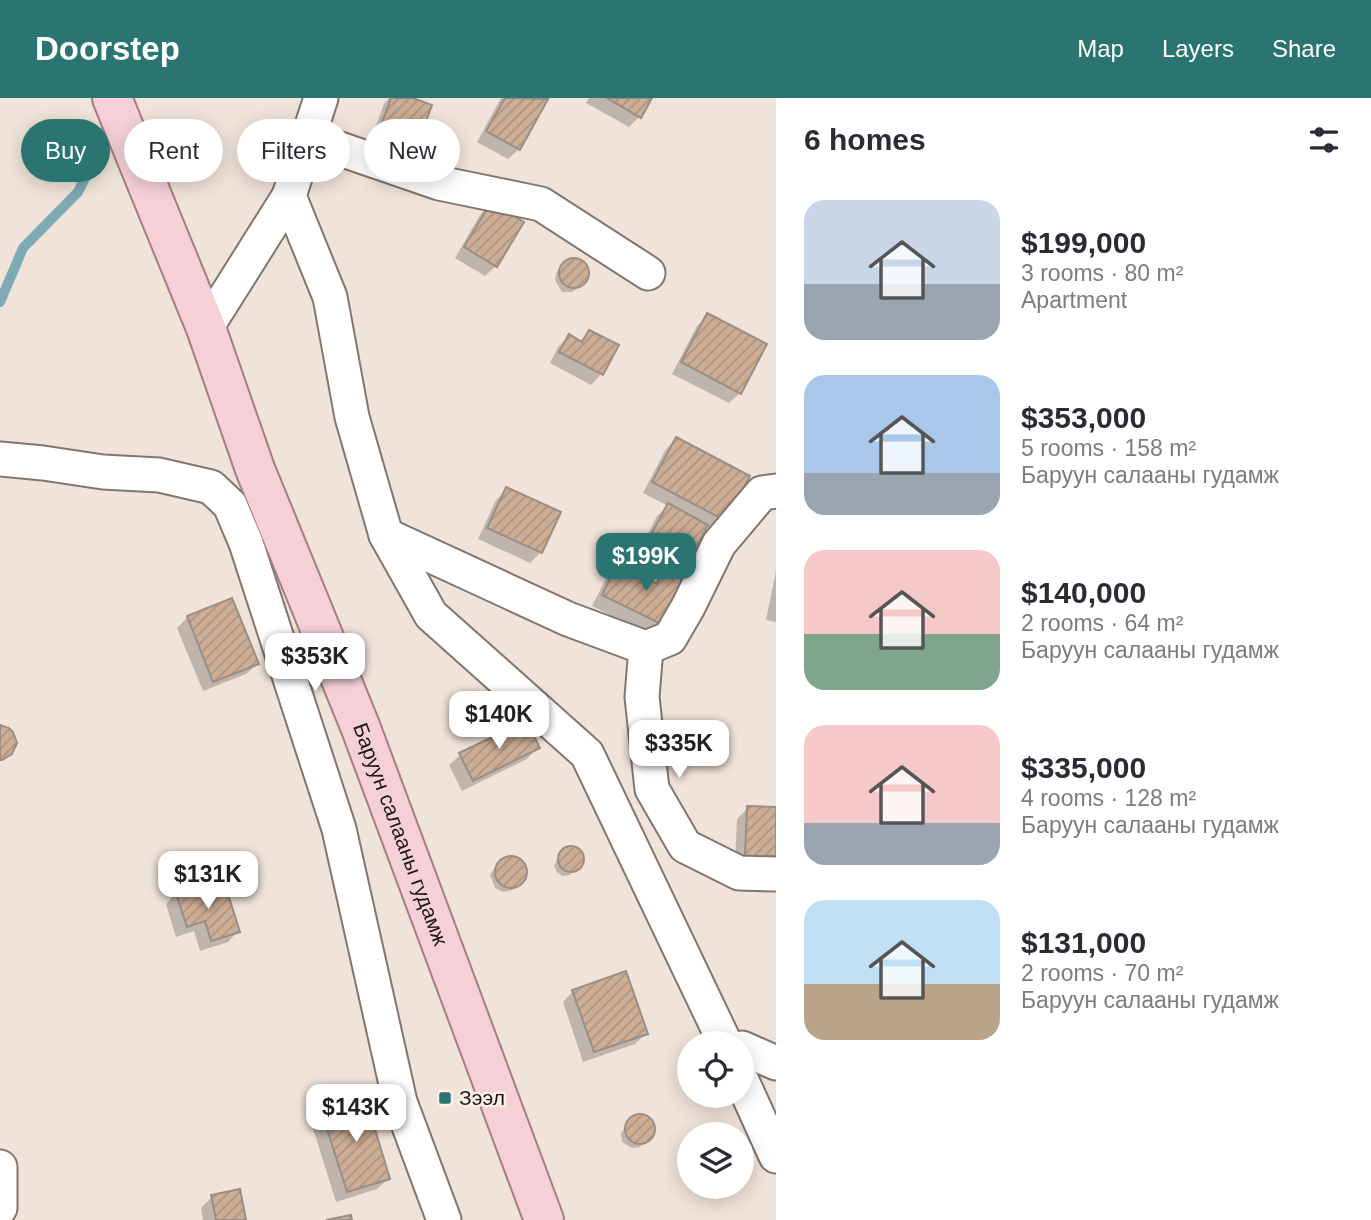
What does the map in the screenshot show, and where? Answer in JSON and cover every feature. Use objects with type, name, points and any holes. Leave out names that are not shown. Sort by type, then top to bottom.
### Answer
[{"type":"main road","name":"Баруун салааны гудамж","points":[[112,98],[206,328],[255,469],[360,726],[544,1220]]},
{"type":"street","points":[[314,119],[321,98]]},
{"type":"street","points":[[350,152],[439,183],[541,204],[648,273]]},
{"type":"street","points":[[206,328],[289,196],[294,182]]},
{"type":"street","points":[[289,196],[330,297],[352,417],[386,535],[431,615],[587,754],[724,1031]]},
{"type":"street","points":[[0,459],[103,472],[159,475],[211,487],[230,505],[246,543],[339,829],[400,1102],[444,1220]]},
{"type":"street","points":[[386,535],[568,619],[646,648],[670,638],[719,544],[762,493],[776,491]]},
{"type":"street","points":[[646,648],[642,697],[652,789],[685,846],[739,873],[776,874]]},
{"type":"street","points":[[754,1053],[776,1063]]},
{"type":"street","points":[[754,1107],[776,1156]]},
{"type":"street","points":[[0,1167],[0,1208]]},
{"type":"building","points":[[391,98],[413,98],[432,105],[427,119],[383,119]]},
{"type":"building","points":[[505,98],[548,99],[520,150],[486,131]]},
{"type":"building","points":[[607,98],[652,98],[641,118]]},
{"type":"building","points":[[491,202],[524,222],[497,267],[464,247]]},
{"type":"building","points":[[574,258],[585,262],[589,273],[585,284],[574,288],[563,284],[559,273],[563,262]]},
{"type":"building","points":[[707,313],[767,344],[741,394],[681,362]]},
{"type":"building","points":[[589,330],[619,345],[603,375],[559,352],[569,334],[582,342]]},
{"type":"building","points":[[676,437],[750,476],[726,521],[652,482]]},
{"type":"building","points":[[506,487],[561,512],[542,553],[487,528]]},
{"type":"building","points":[[668,503],[708,525],[686,565],[646,544]]},
{"type":"building","points":[[617,564],[657,584],[664,568],[688,580],[665,626],[602,595]]},
{"type":"building","points":[[232,598],[259,664],[213,682],[187,616]]},
{"type":"building","points":[[526,721],[540,748],[473,781],[459,753]]},
{"type":"building","points":[[0,725],[13,732],[17,743],[12,754],[2,760],[0,760]]},
{"type":"building","points":[[747,806],[776,807],[776,857],[745,856]]},
{"type":"building","points":[[571,846],[580,850],[584,859],[580,868],[571,872],[562,868],[558,859],[562,850]]},
{"type":"building","points":[[511,856],[522,861],[527,872],[522,883],[511,888],[500,883],[495,872],[500,861]]},
{"type":"building","points":[[200,884],[209,896],[227,891],[240,932],[211,941],[205,921],[187,927],[175,891]]},
{"type":"building","points":[[626,971],[648,1034],[594,1052],[572,990]]},
{"type":"building","points":[[365,1096],[390,1179],[347,1192],[321,1110]]},
{"type":"building","points":[[640,1114],[651,1118],[655,1129],[651,1140],[640,1144],[629,1140],[625,1129],[629,1118]]},
{"type":"building","points":[[240,1189],[246,1220],[216,1220],[211,1195]]},
{"type":"building","points":[[351,1215],[352,1220],[326,1220]]},
{"type":"waterway","points":[[0,302],[23,248],[78,192],[113,123]]},
{"type":"place","name":"Зээл","points":[[445,1098]]}]
